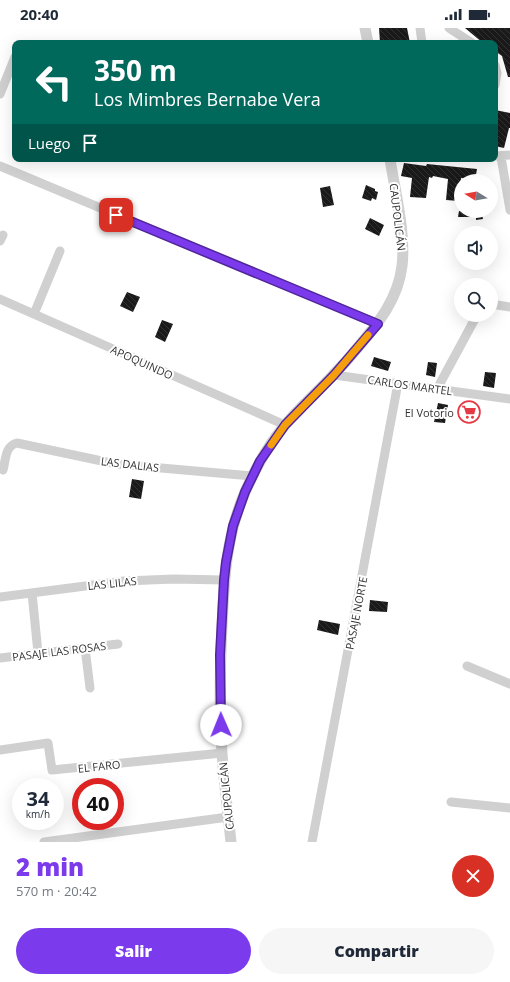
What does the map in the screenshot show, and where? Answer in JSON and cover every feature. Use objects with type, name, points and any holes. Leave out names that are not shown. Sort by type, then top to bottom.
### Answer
[{"type":"street","points":[[365,28],[367,40]]},
{"type":"street","points":[[420,28],[422,40]]},
{"type":"street","points":[[449,28],[467,40]]},
{"type":"street","points":[[0,94],[12,64]]},
{"type":"street","points":[[502,156],[510,208]]},
{"type":"street","name":"CAUPOLICÁN","points":[[231,842],[222,753],[220,655],[224,580],[233,526],[238,509],[252,476],[285,425],[334,375],[378,324],[396,291],[402,256],[402,235],[390,162]]},
{"type":"street","points":[[0,166],[378,324]]},
{"type":"street","points":[[34,314],[60,251]]},
{"type":"street","name":"APOQUINDO","points":[[0,299],[285,425]]},
{"type":"street","points":[[498,305],[510,306]]},
{"type":"street","points":[[437,388],[473,322]]},
{"type":"street","name":"CARLOS MARTEL","points":[[334,375],[510,399]]},
{"type":"street","name":"PASAJE NORTE","points":[[312,842],[398,383]]},
{"type":"street","name":"LAS DALIAS","points":[[3,470],[8,448],[12,444],[17,443],[116,464],[252,476]]},
{"type":"street","name":"LAS LILAS","points":[[0,597],[143,580],[224,580]]},
{"type":"street","points":[[32,593],[38,653]]},
{"type":"street","name":"PASAJE LAS ROSAS","points":[[0,658],[118,644]]},
{"type":"street","points":[[85,648],[90,688]]},
{"type":"street","points":[[467,666],[510,684]]},
{"type":"street","name":"EL FARO","points":[[0,750],[48,743],[52,770],[222,753]]},
{"type":"street","points":[[451,802],[510,808]]},
{"type":"street","points":[[44,842],[228,817]]},
{"type":"building","points":[[379,28],[407,28],[409,40],[380,40]]},
{"type":"building","points":[[465,28],[510,28],[510,77],[508,77],[502,56],[498,53],[498,40],[479,40]]},
{"type":"building","points":[[498,111],[510,113],[510,128],[504,148],[498,147]]},
{"type":"building","points":[[404,163],[477,169],[476,174],[454,174],[454,201],[446,200],[448,179],[433,176],[432,178],[429,177],[426,198],[410,197],[412,178],[401,176]]},
{"type":"building","points":[[366,185],[378,192],[376,200],[372,198],[371,201],[362,198]]},
{"type":"building","points":[[330,186],[334,205],[323,207],[320,188]]},
{"type":"building","points":[[370,218],[384,225],[379,236],[365,229]]},
{"type":"building","points":[[476,218],[483,219],[476,220]]},
{"type":"building","points":[[127,292],[140,297],[133,312],[120,306]]},
{"type":"building","points":[[162,320],[173,324],[165,342],[155,337]]},
{"type":"building","points":[[374,357],[391,362],[388,371],[371,366]]},
{"type":"building","points":[[428,362],[437,363],[435,377],[426,375]]},
{"type":"building","points":[[485,372],[496,373],[494,388],[483,386]]},
{"type":"building","points":[[438,403],[448,405],[445,423],[434,422]]},
{"type":"building","points":[[132,479],[144,481],[141,499],[129,497]]},
{"type":"building","points":[[370,600],[388,602],[387,612],[369,611]]},
{"type":"building","points":[[319,620],[340,624],[338,635],[317,630]]},
{"type":"slow traffic","points":[[271,445],[285,425],[334,375],[368,335]]},
{"type":"place","name":"El Votorio","points":[[469,412]]},
{"type":"route","points":[[116,215],[378,324],[334,375],[285,425],[260,461],[238,509],[229,544],[224,580],[220,655],[221,725]]}]
